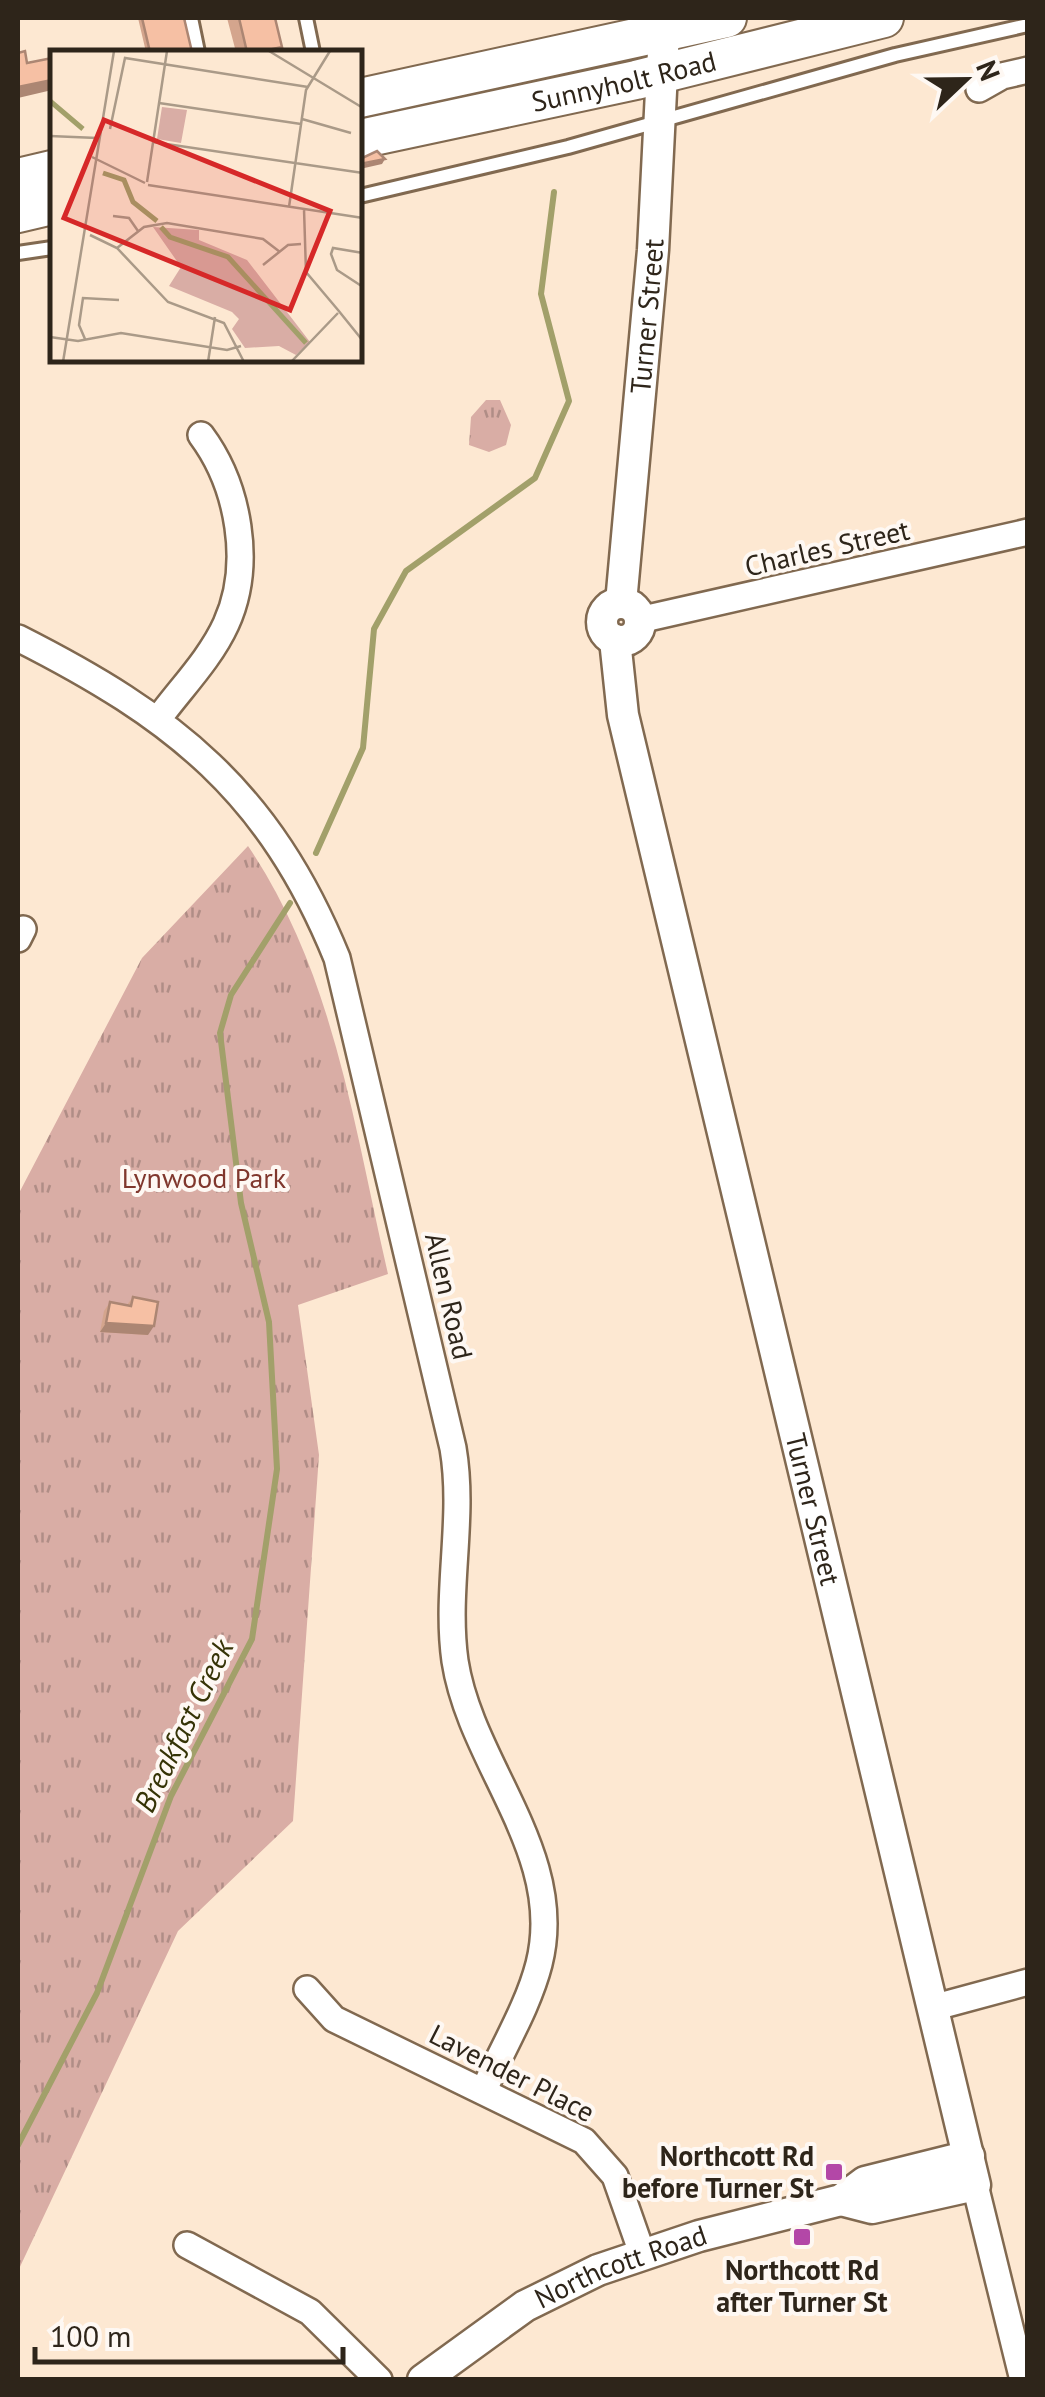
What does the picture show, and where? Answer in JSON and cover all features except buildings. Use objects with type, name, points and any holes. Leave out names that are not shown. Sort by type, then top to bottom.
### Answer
[{"type":"main road","name":"Sunnyholt Road","points":[[362,98],[726,18]]},
{"type":"main road","name":"Sunnyholt Road","points":[[362,139],[664,73],[884,18]]},
{"type":"main road","points":[[18,178],[50,170]]},
{"type":"main road","points":[[18,212],[50,205]]},
{"type":"street","name":"Turner Street","points":[[664,32],[630,612],[632,637],[615,640],[623,715],[1022,2380]]},
{"type":"street","points":[[978,89],[1002,76],[1028,70]]},
{"type":"street","points":[[158,718],[214,646],[237,590],[237,528],[226,480],[200,435]]},
{"type":"street","name":"Charles Street","points":[[630,612],[1027,536]]},
{"type":"street","name":"Allen Road","points":[[18,638],[101,680],[158,718],[234,787],[297,874],[336,958],[357,1030],[458,1480],[452,1609],[459,1681],[532,1855],[543,1902],[538,1967],[484,2090]]},
{"type":"street","points":[[932,2008],[1028,1982]]},
{"type":"street","name":"Lavender Place","points":[[307,1989],[334,2019],[572,2133],[595,2150],[621,2188],[642,2253]]},
{"type":"street","name":"Northcott Road","points":[[423,2380],[525,2306],[642,2253],[841,2200],[865,2182],[972,2171]]},
{"type":"street","points":[[187,2245],[310,2312],[378,2380]]},
{"type":"lane","points":[[191,18],[198,50]]},
{"type":"lane","points":[[306,18],[313,50]]},
{"type":"lane","points":[[362,196],[568,147],[895,55],[1028,25]]},
{"type":"lane","points":[[18,253],[50,248]]},
{"type":"green space","points":[[486,400],[500,400],[511,425],[506,445],[489,452],[469,445],[471,417]]},
{"type":"green space","name":"Lynwood Park","points":[[248,846],[277,895],[321,998],[338,1052],[388,1274],[298,1305],[319,1455],[293,1821],[178,1931],[18,2271],[18,1195],[142,958]]},
{"type":"waterway","name":"Breakfast Creek","points":[[316,853],[363,748],[374,629],[406,571],[535,478],[569,401],[541,294],[554,192]]},
{"type":"waterway","name":"Breakfast Creek","points":[[18,2145],[97,1993],[171,1796],[252,1639],[277,1469],[269,1322],[241,1203],[220,1033],[231,995],[290,903]]},
{"type":"place","name":"Northcott Rd before Turner St","points":[[834,2172]]},
{"type":"place","name":"Northcott Rd after Turner St","points":[[802,2237]]}]
